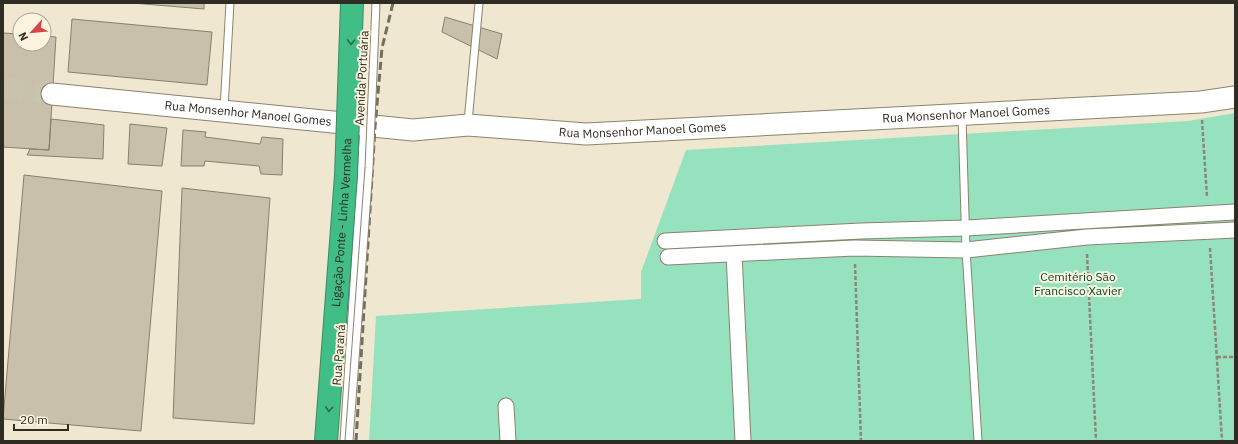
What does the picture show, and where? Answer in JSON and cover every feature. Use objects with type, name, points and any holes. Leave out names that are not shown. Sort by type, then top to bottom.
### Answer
[{"type":"highway","name":"Ligação Ponte - Linha Vermelha","points":[[326,441],[346,176],[352,3]]},
{"type":"street","name":"Rua Monsenhor Manoel Gomes","points":[[52,94],[413,130],[468,125],[586,134],[1201,102],[1235,97]]},
{"type":"street","points":[[665,241],[861,231],[966,228],[1235,212]]},
{"type":"street","points":[[668,257],[854,248],[966,250],[1087,237],[1235,230]]},
{"type":"street","points":[[734,254],[743,441]]},
{"type":"street","points":[[506,406],[508,441]]},
{"type":"lane","points":[[223,111],[230,3]]},
{"type":"lane","name":"Avenida Portuária","points":[[349,441],[369,168],[376,3]]},
{"type":"lane","points":[[468,125],[478,3]]},
{"type":"lane","points":[[962,115],[966,250],[978,441]]},
{"type":"lane","name":"Rua Paraná","points":[[344,441],[364,126]]},
{"type":"path","points":[[1201,102],[1208,214]]},
{"type":"path","points":[[1209,231],[1222,441]]},
{"type":"path","points":[[1087,237],[1096,441]]},
{"type":"path","points":[[854,248],[862,441]]},
{"type":"path","points":[[1217,357],[1235,357]]},
{"type":"green space","name":"Cemitério São Francisco Xavier","points":[[1235,113],[1235,441],[369,441],[376,316],[641,299],[641,272],[686,150],[1188,121]]},
{"type":"building","points":[[132,3],[204,3],[204,9]]},
{"type":"building","points":[[445,17],[502,34],[497,59],[442,32]]},
{"type":"building","points":[[72,19],[212,32],[207,85],[68,72]]},
{"type":"building","points":[[3,33],[12,34],[12,52],[52,52],[52,37],[56,37],[49,150],[3,147]]},
{"type":"building","points":[[51,119],[104,125],[103,159],[27,155],[30,149],[49,150]]},
{"type":"building","points":[[130,124],[167,128],[162,166],[128,164]]},
{"type":"building","points":[[183,130],[206,132],[205,137],[260,144],[262,137],[283,139],[282,175],[261,174],[259,166],[205,161],[204,166],[181,166]]},
{"type":"building","points":[[24,175],[162,191],[141,431],[3,419]]},
{"type":"building","points":[[182,188],[270,198],[254,424],[173,418]]},
{"type":"tunnel","points":[[3,88],[52,94]]},
{"type":"railway","points":[[356,441],[375,127],[382,48],[393,3]]}]
